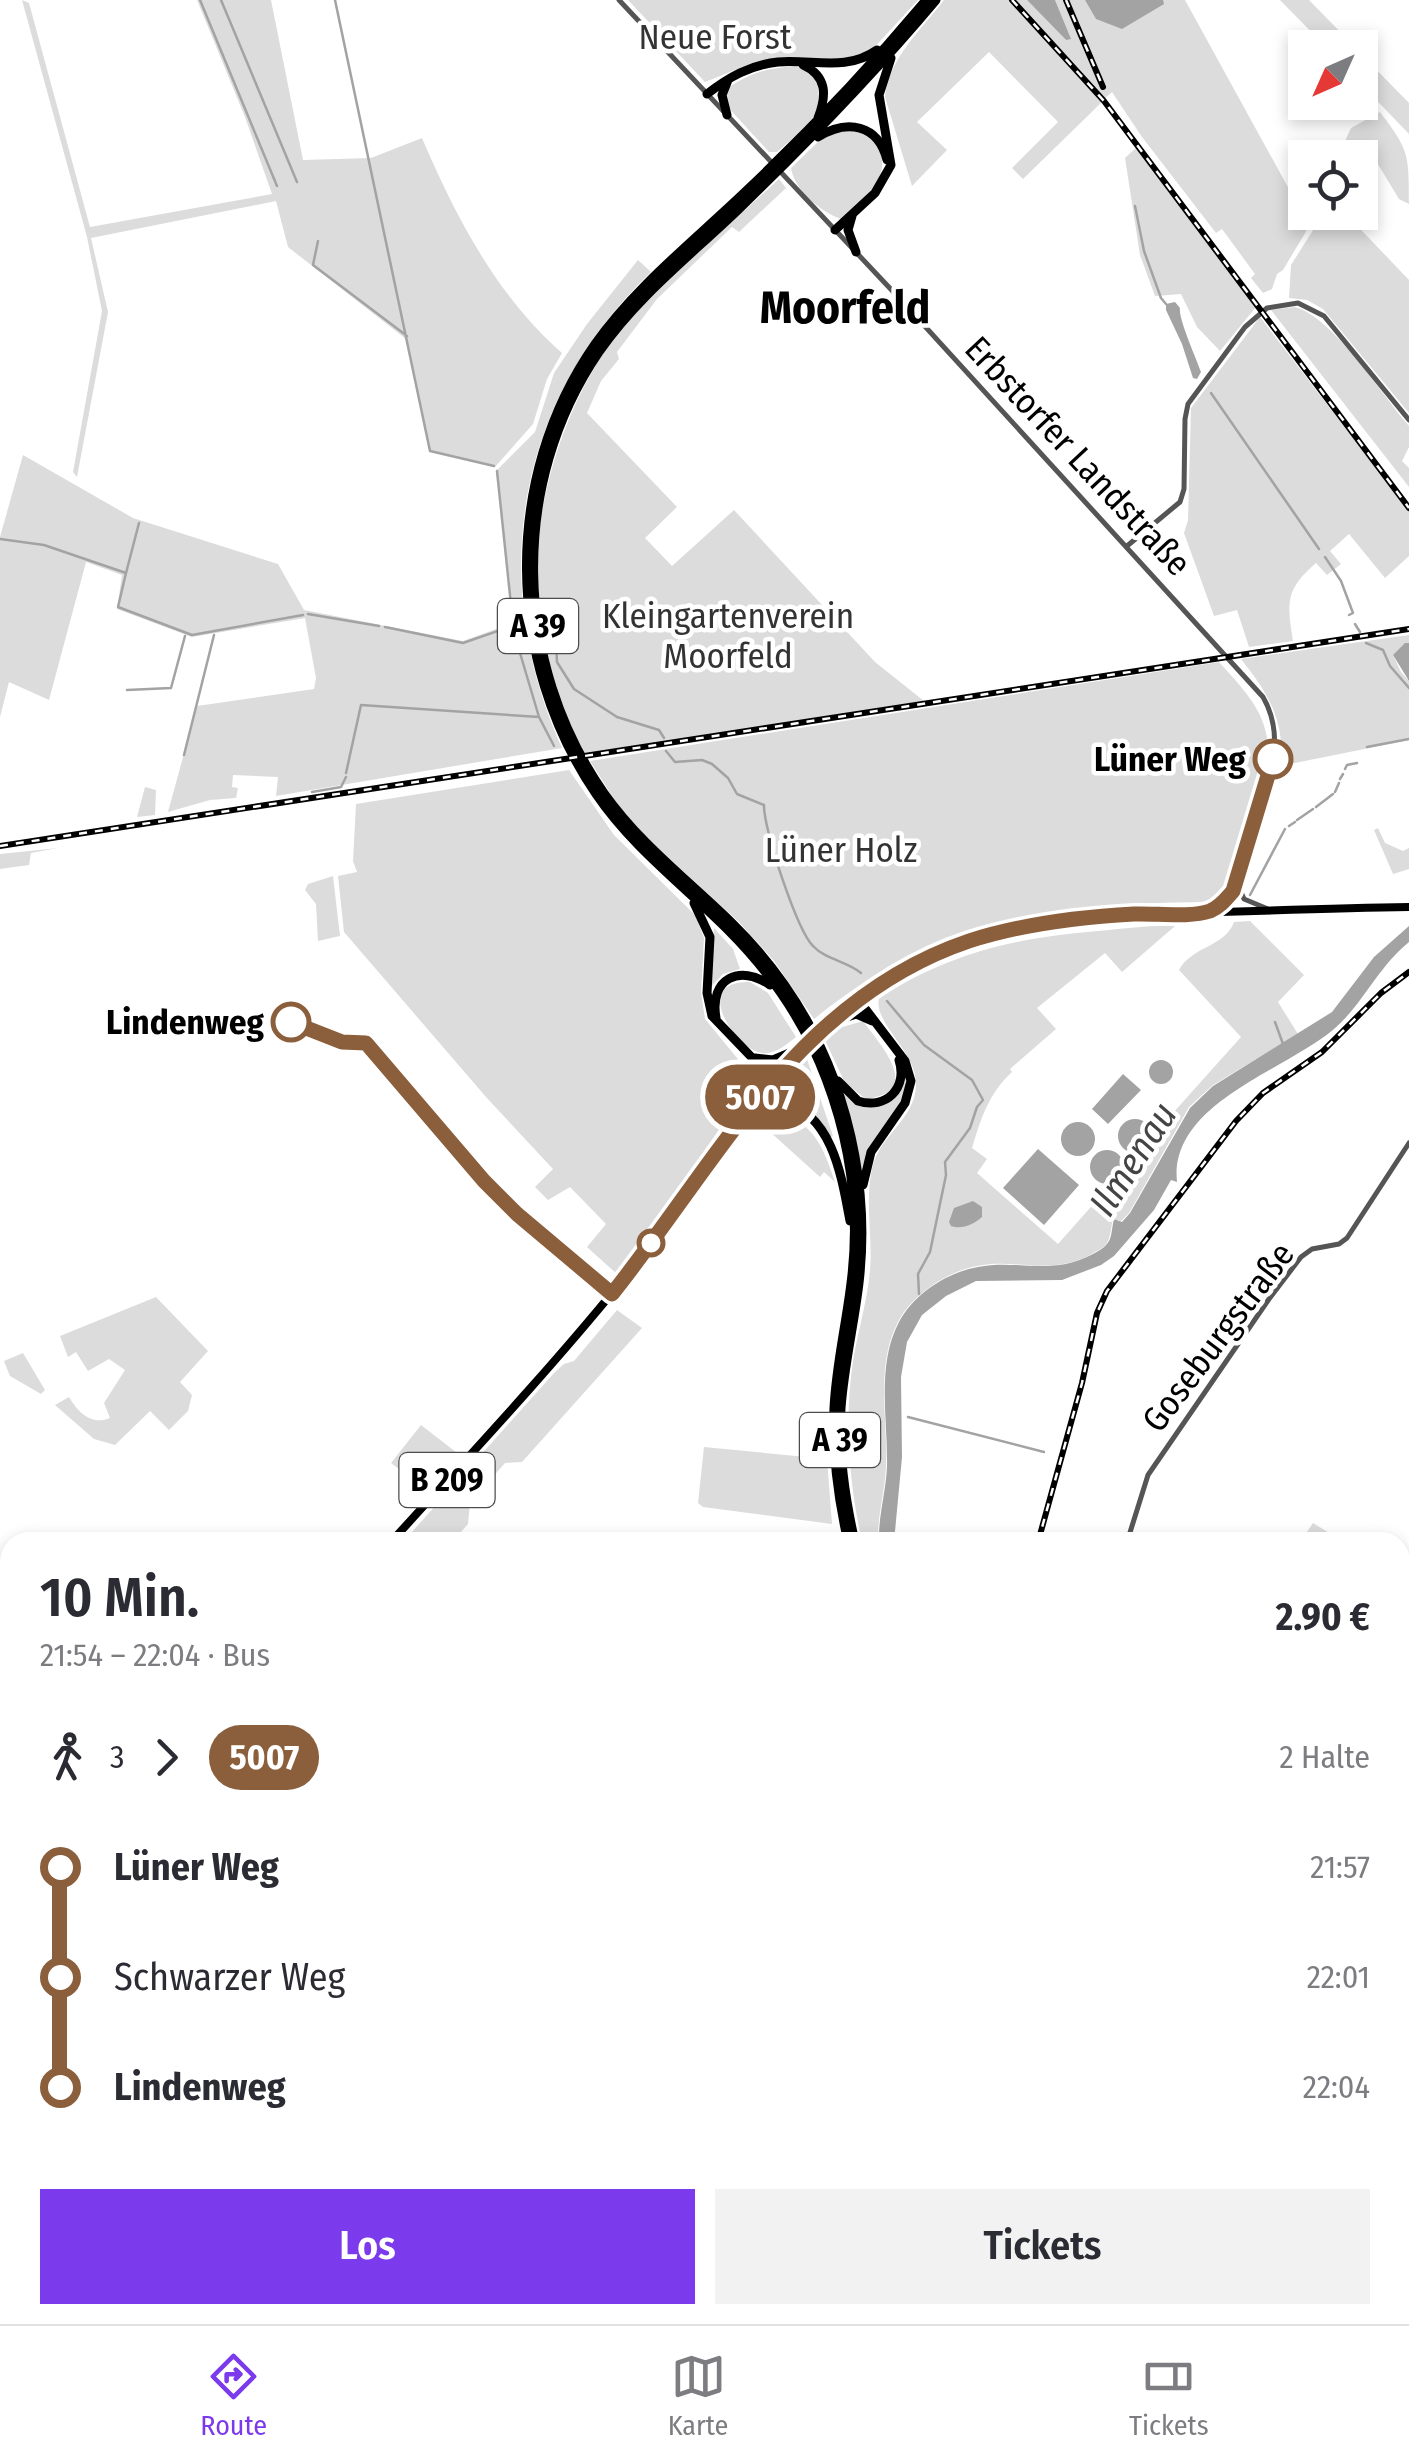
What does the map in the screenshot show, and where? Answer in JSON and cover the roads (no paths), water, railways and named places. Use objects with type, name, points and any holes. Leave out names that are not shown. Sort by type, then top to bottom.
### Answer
[{"type":"highway","name":"A 39","points":[[848,1532],[838,1493],[833,1430],[854,1245],[852,1182],[834,1102],[814,1052],[779,990],[730,931],[640,848],[600,800],[570,751],[538,666],[528,611],[526,559],[530,511],[553,424],[572,382],[599,340],[649,283],[816,123],[926,0]]},
{"type":"highway","name":"A 39","points":[[850,1532],[840,1431],[846,1356],[859,1281],[861,1200],[851,1133],[832,1075],[808,1024],[770,965],[735,926],[636,832],[595,779],[570,735],[552,688],[540,638],[534,586],[535,535],[543,477],[564,417],[588,369],[618,327],[800,150],[936,0]]},
{"type":"highway","points":[[707,94],[730,77],[761,65],[861,60],[905,25]]},
{"type":"highway","points":[[835,230],[880,187],[887,172],[892,155],[879,94],[896,48]]},
{"type":"highway","points":[[796,62],[810,68],[823,84],[824,102],[816,123]]},
{"type":"highway","points":[[726,115],[722,95],[730,77]]},
{"type":"highway","points":[[800,150],[833,129],[860,127],[882,144],[887,172]]},
{"type":"highway","points":[[853,214],[848,230],[856,252]]},
{"type":"highway","points":[[680,885],[700,912],[710,937],[708,1002],[712,1016],[761,1067],[777,1076]]},
{"type":"highway","points":[[722,1029],[715,999],[732,976],[751,974],[779,990]]},
{"type":"highway","points":[[858,998],[909,1070],[910,1092],[871,1152],[861,1200]]},
{"type":"highway","points":[[824,1025],[856,1014],[878,1026]]},
{"type":"highway","name":"A 39","points":[[832,1075],[858,1100],[884,1101],[901,1082],[902,1068],[895,1048]]},
{"type":"highway","points":[[750,1056],[773,1060],[800,1049]]},
{"type":"highway","points":[[761,1067],[761,1095]]},
{"type":"highway","points":[[748,1112],[783,1102],[801,1108],[816,1122],[841,1176],[854,1245]]},
{"type":"main road","points":[[858,998],[918,962],[1000,932],[1094,916],[1409,907]]},
{"type":"main road","name":"B 209","points":[[401,1532],[612,1294],[800,1049],[858,998]]},
{"type":"street","name":"Erbstorfer Landstraße","points":[[619,0],[1251,680],[1272,714],[1273,763],[1229,912]]},
{"type":"street","points":[[1127,546],[1177,506],[1184,494],[1188,404],[1245,328],[1271,306],[1298,303],[1324,316],[1409,420]]},
{"type":"street","points":[[1237,879],[1244,899],[1271,910]]},
{"type":"street","points":[[1207,912],[1233,891]]},
{"type":"street","name":"Goseburgstraße","points":[[1131,1532],[1146,1480],[1291,1269],[1312,1250],[1339,1244],[1347,1238],[1409,1143]]},
{"type":"waterway","points":[[200,0],[277,186]]},
{"type":"waterway","points":[[221,0],[297,182]]},
{"type":"waterway","points":[[335,0],[430,451],[494,466]]},
{"type":"waterway","points":[[1135,206],[1144,251],[1166,304]]},
{"type":"waterway","points":[[318,241],[313,265],[407,336]]},
{"type":"waterway","points":[[1211,393],[1319,549]]},
{"type":"waterway","points":[[497,471],[513,624]]},
{"type":"waterway","points":[[126,573],[139,523]]},
{"type":"waterway","points":[[0,539],[44,545],[126,573],[118,607],[192,635],[303,615]]},
{"type":"waterway","points":[[1325,557],[1341,581],[1353,613],[1349,615]]},
{"type":"waterway","points":[[308,614],[379,626]]},
{"type":"waterway","points":[[551,620],[555,620],[557,662],[574,689],[617,717],[659,730],[664,738]]},
{"type":"waterway","points":[[1355,624],[1360,632]]},
{"type":"waterway","points":[[385,627],[463,643],[515,625]]},
{"type":"waterway","points":[[346,773],[361,705],[539,717],[512,626]]},
{"type":"waterway","points":[[184,755],[214,635]]},
{"type":"waterway","points":[[127,690],[171,688],[185,636]]},
{"type":"waterway","points":[[1366,643],[1383,650],[1390,666],[1409,688]]},
{"type":"waterway","points":[[539,717],[554,746]]},
{"type":"waterway","points":[[1367,747],[1409,739]]},
{"type":"waterway","points":[[666,751],[675,762],[702,760],[712,764],[728,778],[737,794],[764,805],[782,878],[806,936],[818,951],[861,973]]},
{"type":"waterway","points":[[1345,769],[1357,763]]},
{"type":"waterway","points":[[1340,779],[1343,774]]},
{"type":"waterway","points":[[312,792],[341,787],[346,777]]},
{"type":"waterway","points":[[1335,792],[1339,783]]},
{"type":"waterway","points":[[1316,807],[1333,794]]},
{"type":"waterway","points":[[1297,820],[1313,809]]},
{"type":"waterway","points":[[1289,826],[1295,822]]},
{"type":"waterway","points":[[1250,895],[1285,829]]},
{"type":"waterway","points":[[887,1001],[924,1045],[972,1080],[983,1100],[970,1128],[945,1162],[946,1175],[930,1252],[918,1274],[919,1294]]},
{"type":"waterway","points":[[1275,1022],[1283,1044]]},
{"type":"waterway","points":[[908,1417],[1044,1452]]},
{"type":"railway","points":[[1012,0],[1104,101],[1409,508]]},
{"type":"railway","points":[[1066,0],[1103,87]]},
{"type":"railway","points":[[0,846],[1409,629]]},
{"type":"railway","points":[[1041,1532],[1097,1313],[1107,1291],[1236,1121],[1263,1093],[1322,1052],[1381,993],[1409,972]]},
{"type":"place","name":"Lüner Weg","points":[[1273,759]]},
{"type":"place","name":"Lindenweg","points":[[291,1022]]},
{"type":"district","name":"Moorfeld","points":[[845,308]]},
{"type":"park label","name":"Neue Forst","points":[[715,37]]},
{"type":"park label","name":"Kleingartenverein Moorfeld","points":[[728,636]]},
{"type":"park label","name":"Lüner Holz","points":[[841,850]]},
{"type":"water label","name":"Ilmenau","points":[[1133,1159]]}]
